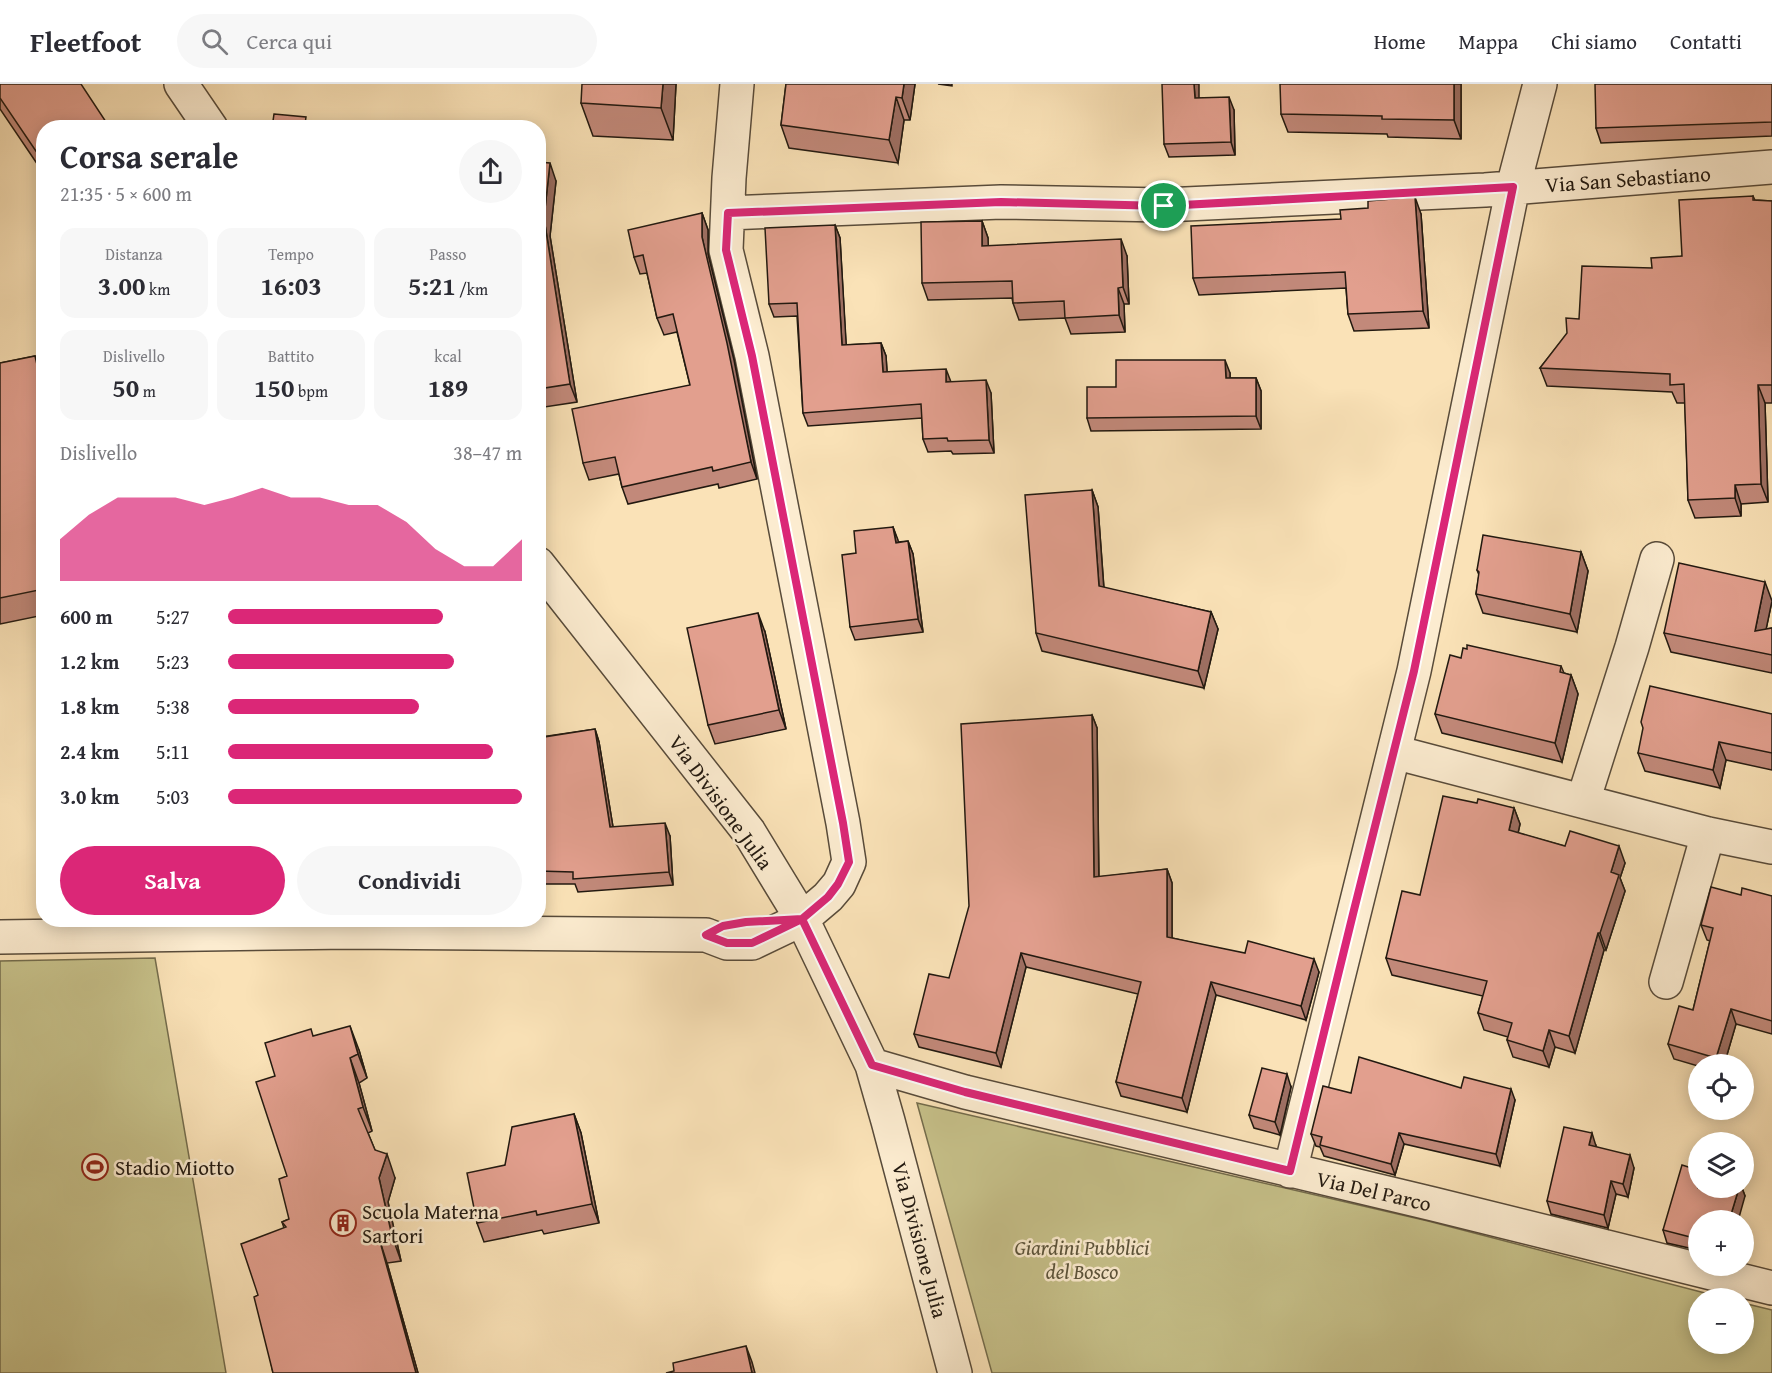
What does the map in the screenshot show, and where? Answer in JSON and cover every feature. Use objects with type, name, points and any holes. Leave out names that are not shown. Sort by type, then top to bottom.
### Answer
[{"type":"street","points":[[181,84],[206,120]]},
{"type":"street","points":[[0,937],[402,932],[706,935],[727,943],[752,943],[802,919],[828,897],[838,884],[849,862],[843,823],[752,356],[726,250],[729,177],[738,84]]},
{"type":"street","points":[[1290,1171],[1414,671],[1513,187],[1540,84]]},
{"type":"street","name":"Via San Sebastiano","points":[[728,213],[1001,202],[1164,206],[1513,187],[1772,168]]},
{"type":"street","points":[[1583,801],[1632,647],[1657,559]]},
{"type":"street","name":"Via Divisione Julia","points":[[546,574],[753,837],[802,919],[872,1065],[955,1373]]},
{"type":"street","points":[[1394,752],[1708,834],[1772,847]]},
{"type":"street","points":[[1666,982],[1708,834]]},
{"type":"street","name":"Via Del Parco","points":[[872,1065],[965,1092],[1772,1288]]},
{"type":"green space","name":"Stadio Miotto","points":[[155,958],[226,1373],[0,1373],[0,961]]},
{"type":"green space","name":"Giardini Pubblici del Bosco","points":[[917,1103],[1428,1221],[1688,1289],[1688,1354],[1754,1354],[1754,1306],[1772,1310],[1772,1373],[992,1373]]},
{"type":"building","points":[[0,84],[81,84],[105,120],[36,120],[36,151],[0,98]]},
{"type":"building","points":[[582,84],[663,84],[661,108],[581,103]]},
{"type":"building","points":[[786,84],[904,84],[902,98],[896,97],[889,140],[781,125]]},
{"type":"building","points":[[1162,84],[1194,84],[1195,98],[1229,97],[1231,142],[1164,144]]},
{"type":"building","points":[[1280,84],[1454,84],[1454,120],[1281,114]]},
{"type":"building","points":[[1595,84],[1772,84],[1772,122],[1596,128]]},
{"type":"building","points":[[274,114],[306,117],[306,120],[273,120]]},
{"type":"building","points":[[546,163],[550,163],[546,200]]},
{"type":"building","points":[[1753,196],[1753,200],[1772,201],[1772,385],[1758,385],[1761,484],[1735,485],[1735,498],[1688,500],[1684,384],[1670,385],[1670,374],[1540,368],[1567,333],[1566,318],[1579,319],[1582,266],[1652,268],[1651,258],[1682,256],[1679,200]]},
{"type":"building","points":[[1415,197],[1423,311],[1348,314],[1345,272],[1193,278],[1191,226],[1341,219],[1340,210],[1368,208],[1368,201]]},
{"type":"building","points":[[702,213],[702,237],[727,343],[751,462],[713,471],[712,467],[622,487],[615,457],[583,463],[572,409],[690,385],[673,314],[657,318],[643,255],[634,257],[628,230]]},
{"type":"building","points":[[982,221],[982,246],[1121,239],[1123,287],[1118,288],[1119,315],[1065,318],[1064,301],[1013,303],[1012,281],[922,283],[921,222]]},
{"type":"building","points":[[835,225],[842,345],[881,343],[883,372],[946,369],[946,382],[986,380],[989,440],[923,439],[921,404],[803,413],[797,303],[769,304],[765,228]]},
{"type":"building","points":[[546,231],[570,384],[546,388]]},
{"type":"building","points":[[35,356],[36,360],[36,591],[0,598],[0,363]]},
{"type":"building","points":[[1116,360],[1225,360],[1226,378],[1256,378],[1256,416],[1087,418],[1087,387],[1116,387]]},
{"type":"building","points":[[1092,490],[1099,586],[1211,612],[1198,671],[1036,633],[1025,495]]},
{"type":"building","points":[[893,527],[896,543],[908,541],[918,619],[850,627],[842,555],[856,553],[854,531]]},
{"type":"building","points":[[1483,535],[1581,552],[1570,614],[1476,594],[1479,572],[1477,570]]},
{"type":"building","points":[[1679,563],[1765,582],[1755,631],[1772,628],[1772,655],[1664,633]]},
{"type":"building","points":[[758,613],[779,710],[708,725],[687,628]]},
{"type":"building","points":[[1467,645],[1561,666],[1560,672],[1571,675],[1555,743],[1435,714],[1450,655],[1461,658],[1463,648],[1467,649]]},
{"type":"building","points":[[1650,686],[1772,714],[1772,753],[1719,742],[1713,770],[1638,753],[1643,728],[1641,722]]},
{"type":"building","points":[[1092,715],[1094,877],[1167,869],[1167,937],[1245,953],[1248,941],[1314,959],[1301,1006],[1211,982],[1182,1098],[1116,1082],[1141,982],[1021,953],[996,1053],[914,1034],[929,974],[949,978],[969,906],[961,724]]},
{"type":"building","points":[[595,729],[610,827],[665,823],[669,872],[573,879],[573,872],[546,871],[546,737]]},
{"type":"building","points":[[1443,796],[1477,803],[1478,799],[1514,808],[1509,830],[1565,846],[1570,831],[1619,846],[1611,872],[1619,875],[1600,933],[1598,933],[1569,1036],[1549,1030],[1543,1051],[1507,1040],[1512,1023],[1478,1013],[1487,981],[1386,958],[1402,891],[1420,895]]},
{"type":"building","points":[[1711,887],[1741,895],[1742,888],[1772,896],[1772,1021],[1731,1009],[1717,1054],[1702,1054],[1668,1044],[1679,1006],[1693,1010],[1713,928],[1701,925]]},
{"type":"building","name":"Scuola Materna Sartori","points":[[350,1026],[358,1054],[350,1058],[363,1107],[358,1109],[375,1150],[387,1154],[379,1178],[392,1236],[379,1238],[416,1373],[273,1373],[254,1297],[258,1295],[241,1244],[286,1227],[282,1222],[289,1219],[279,1179],[287,1176],[256,1082],[275,1076],[265,1043],[311,1029],[313,1036]]},
{"type":"building","points":[[1359,1057],[1461,1088],[1464,1077],[1511,1089],[1496,1154],[1399,1133],[1391,1164],[1320,1145],[1322,1137],[1311,1134],[1323,1086],[1351,1093]]},
{"type":"building","points":[[1262,1068],[1287,1074],[1275,1122],[1249,1115]]},
{"type":"building","points":[[574,1114],[592,1204],[537,1215],[536,1211],[477,1223],[467,1173],[505,1165],[512,1127]]},
{"type":"building","points":[[1564,1127],[1592,1133],[1589,1145],[1630,1155],[1623,1184],[1611,1181],[1604,1215],[1547,1201]]},
{"type":"building","points":[[1682,1165],[1688,1167],[1688,1198],[1736,1198],[1732,1210],[1688,1210],[1688,1236],[1663,1230]]},
{"type":"building","points":[[746,1346],[752,1373],[666,1373],[674,1371],[673,1363]]},
{"type":"place","name":"Stadio Miotto","points":[[95,1167]]},
{"type":"place","name":"Scuola Materna Sartori","points":[[343,1223]]},
{"type":"route","points":[[1164,206],[1001,202],[728,213],[726,250],[752,356],[849,862],[838,884],[828,897],[802,919],[746,922],[723,926],[706,935],[727,943],[752,943],[802,919],[872,1065],[965,1092],[1290,1171],[1414,671],[1513,187],[1164,206]]}]
